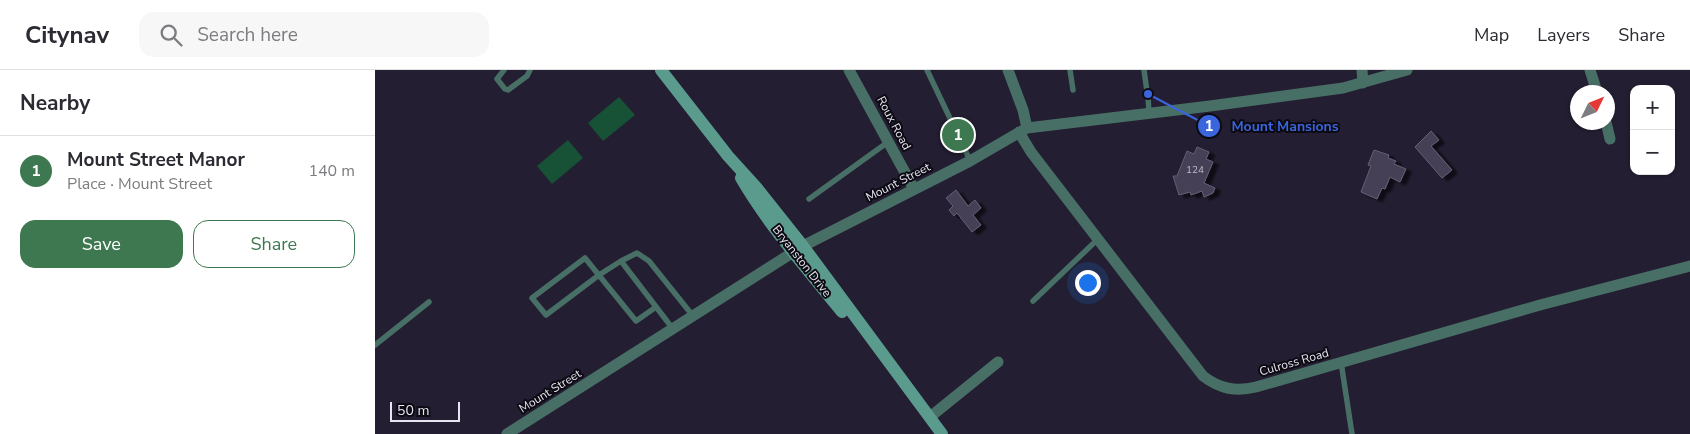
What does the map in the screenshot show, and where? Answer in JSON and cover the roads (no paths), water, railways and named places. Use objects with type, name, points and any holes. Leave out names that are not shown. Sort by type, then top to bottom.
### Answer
[{"type":"main road","name":"Bryanston Drive","points":[[661,70],[728,156],[757,188],[798,249],[862,337],[884,358],[942,434]]},
{"type":"street","name":"Roux Road","points":[[849,70],[914,189]]},
{"type":"street","name":"Culross Road","points":[[1008,70],[1023,110],[1023,130],[1031,152],[1203,376],[1221,388],[1244,390],[1540,305],[1690,266]]},
{"type":"street","points":[[1362,70],[1363,83]]},
{"type":"street","name":"Mount Street","points":[[507,434],[589,388],[673,329],[798,249],[969,161],[1023,130],[1343,88],[1407,70]]},
{"type":"street","points":[[1590,70],[1595,85]]},
{"type":"street","points":[[1608,130],[1611,139]]},
{"type":"street","points":[[731,292],[738,302]]},
{"type":"street","points":[[930,417],[999,362]]},
{"type":"lane","points":[[504,70],[497,79],[508,90],[527,76],[531,70]]},
{"type":"lane","points":[[927,70],[969,161]]},
{"type":"lane","points":[[1070,70],[1073,90]]},
{"type":"lane","points":[[1144,70],[1149,114]]},
{"type":"lane","points":[[809,199],[888,142]]},
{"type":"lane","points":[[1033,302],[1098,239]]},
{"type":"lane","points":[[656,307],[636,321],[599,275],[585,258],[532,298],[546,316],[599,275],[637,253],[649,261],[693,316]]},
{"type":"lane","points":[[621,261],[673,329]]},
{"type":"lane","points":[[375,345],[429,302]]},
{"type":"lane","points":[[1341,362],[1352,434]]},
{"type":"place","name":"Mount Mansions","points":[[1148,94]]},
{"type":"place","name":"Mount Street Manor","points":[[958,135]]}]
